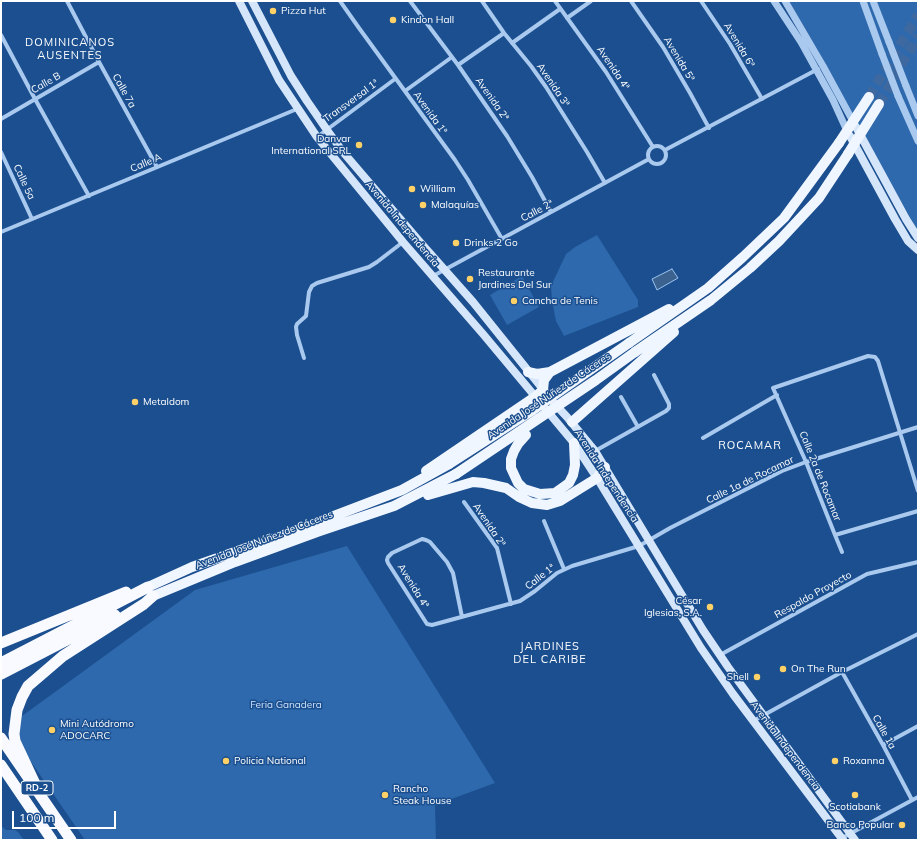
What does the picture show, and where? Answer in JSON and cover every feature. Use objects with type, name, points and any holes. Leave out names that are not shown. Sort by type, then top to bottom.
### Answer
[{"type":"highway","points":[[1,643],[121,593],[151,591]]},
{"type":"highway","points":[[1,663],[151,591]]},
{"type":"highway","points":[[1,674],[151,591]]},
{"type":"highway","points":[[37,788],[14,734],[17,710],[28,686],[63,656],[144,604],[151,591]]},
{"type":"highway","name":"RD-2","points":[[1,738],[37,788],[71,840]]},
{"type":"highway","name":"RD-2","points":[[1,765],[52,840]]},
{"type":"main road","name":"Avenida Independencia","points":[[239,1],[279,80],[317,137],[403,242],[483,334],[539,394],[572,422],[595,451],[691,610],[720,655],[853,837]]},
{"type":"main road","name":"Avenida Independencia","points":[[252,1],[291,76],[326,130],[343,152],[473,302],[528,372],[539,394],[597,478],[701,648],[753,721],[842,839]]},
{"type":"main road","name":"Avenida José Núñez de Cáceres","points":[[151,591],[394,506],[456,474],[596,380],[632,348],[708,288],[743,258],[784,218],[839,143],[869,97]]},
{"type":"main road","name":"Avenida José Núñez de Cáceres","points":[[151,591],[192,567],[292,532],[402,490],[449,464],[632,348],[711,300],[750,268],[779,241],[819,198],[878,104]]},
{"type":"main road","points":[[856,127],[918,238]]},
{"type":"main road","points":[[850,136],[908,241],[918,250]]},
{"type":"main road","points":[[528,372],[537,374],[550,372],[708,288]]},
{"type":"main road","points":[[572,422],[711,300]]},
{"type":"main road","points":[[483,334],[492,326]]},
{"type":"main road","points":[[387,496],[539,394],[544,380],[550,372]]},
{"type":"main road","points":[[574,443],[575,465],[573,475],[568,483],[555,492],[540,494],[524,489],[518,483],[511,468],[511,459],[518,444],[526,435],[596,380]]},
{"type":"main road","points":[[394,506],[473,482],[494,484],[506,488],[519,497],[532,503],[547,505],[560,501],[597,478],[605,467]]},
{"type":"main road","points":[[682,615],[691,610]]},
{"type":"street","name":"Calle 7a","points":[[67,1],[157,167]]},
{"type":"street","name":"Avenida 1ª","points":[[340,1],[468,180],[502,239]]},
{"type":"street","name":"Avenida 2ª","points":[[410,1],[458,65],[508,136],[552,212]]},
{"type":"street","name":"Avenida 3ª","points":[[482,1],[504,33],[531,66],[560,108],[605,183]]},
{"type":"street","name":"Avenida 4ª","points":[[555,1],[619,91],[653,147]]},
{"type":"street","points":[[567,18],[591,1]]},
{"type":"street","name":"Avenida 5ª","points":[[631,1],[663,47],[690,93],[708,128]]},
{"type":"street","name":"Avenida 6ª","points":[[701,1],[727,39],[762,99]]},
{"type":"street","points":[[774,1],[801,42],[833,100],[850,136]]},
{"type":"street","points":[[785,1],[856,127]]},
{"type":"street","points":[[863,1],[898,96],[918,141]]},
{"type":"street","points":[[873,1],[918,116]]},
{"type":"street","points":[[512,43],[560,9]]},
{"type":"street","points":[[458,65],[504,33]]},
{"type":"street","points":[[1,35],[6,47],[89,196]]},
{"type":"street","points":[[1,50],[6,47]]},
{"type":"street","points":[[405,91],[452,57]]},
{"type":"street","name":"Calle B","points":[[1,119],[99,62]]},
{"type":"street","points":[[665,150],[823,66]]},
{"type":"street","name":"Transversal 1ª","points":[[317,137],[395,79]]},
{"type":"street","name":"Calle A","points":[[1,232],[297,109]]},
{"type":"street","points":[[658,146],[665,150],[666,157],[661,163],[654,164],[649,159],[648,154],[653,147],[658,146]]},
{"type":"street","name":"Calle 5a","points":[[1,152],[32,219]]},
{"type":"street","name":"Calle 2ª","points":[[433,276],[649,159]]},
{"type":"street","points":[[304,358],[297,336],[296,327],[308,312],[307,304],[309,292],[312,286],[317,283],[369,267],[403,242]]},
{"type":"street","name":"Calle 2a de Rocamar","points":[[899,432],[878,361],[875,357],[868,356],[773,388],[806,462],[835,535],[918,511]]},
{"type":"street","points":[[595,451],[669,408],[669,404],[654,375]]},
{"type":"street","points":[[703,438],[776,395]]},
{"type":"street","points":[[621,397],[638,427]]},
{"type":"street","name":"Calle 1a de Rocamar","points":[[639,546],[670,528],[775,475],[806,462],[918,427]]},
{"type":"street","points":[[899,432],[918,491]]},
{"type":"street","name":"Avenida 2ª","points":[[464,502],[497,548],[512,604]]},
{"type":"street","points":[[544,520],[564,569]]},
{"type":"street","points":[[835,535],[842,552]]},
{"type":"street","name":"Avenida 4ª","points":[[427,624],[386,560],[392,553],[422,539],[430,542],[447,562],[453,573],[462,617]]},
{"type":"street","name":"Calle 1ª","points":[[427,624],[432,625],[512,604],[525,598],[551,576],[564,569],[639,546]]},
{"type":"street","name":"Respaldo Proyecto","points":[[720,655],[867,574],[918,562]]},
{"type":"street","points":[[753,721],[842,672],[918,634]]},
{"type":"street","name":"Calle 1a","points":[[842,672],[912,800]]},
{"type":"street","points":[[883,745],[918,726]]},
{"type":"street","points":[[842,839],[853,837],[918,797]]},
{"type":"green space","points":[[789,1],[918,1],[918,231],[869,145],[819,52]]},
{"type":"green space","points":[[597,235],[638,300],[638,307],[564,336],[556,321],[551,286],[566,254],[575,247]]},
{"type":"green space","name":"Cancha de Tenis","points":[[522,276],[539,307],[507,325],[490,295]]},
{"type":"green space","name":"Feria Ganadera","points":[[347,546],[495,783],[435,805],[436,840],[85,840],[18,743],[22,716],[195,590]]},
{"type":"green space","points":[[1,826],[6,830],[15,830],[24,840],[1,840]]},
{"type":"shaded area","points":[[672,269],[678,278],[657,290],[652,279]]},
{"type":"tunnel","points":[[869,97],[918,15]]},
{"type":"tunnel","points":[[879,104],[918,36]]},
{"type":"place","name":"Pizza Hut","points":[[273,11]]},
{"type":"place","name":"Kindon Hall","points":[[393,20]]},
{"type":"place","name":"Danvar International SRL","points":[[359,145]]},
{"type":"place","name":"William","points":[[412,189]]},
{"type":"place","name":"Malaquías","points":[[423,205]]},
{"type":"place","name":"Drinks 2 Go","points":[[456,243]]},
{"type":"place","name":"Restaurante Jardines Del Sur","points":[[470,279]]},
{"type":"place","name":"Cancha de Tenis","points":[[514,301]]},
{"type":"place","name":"Metaldom","points":[[135,402]]},
{"type":"place","name":"César Iglesias, S.A.","points":[[710,607]]},
{"type":"place","name":"On The Run","points":[[783,669]]},
{"type":"place","name":"Shell","points":[[757,677]]},
{"type":"place","name":"Mini Autódromo ADOCARC","points":[[52,730]]},
{"type":"place","name":"Policia National","points":[[226,761]]},
{"type":"place","name":"Roxanna","points":[[835,761]]},
{"type":"place","name":"Rancho Steak House","points":[[385,795]]},
{"type":"place","name":"Scotiabank","points":[[855,795]]},
{"type":"place","name":"Banco Popular","points":[[902,825]]},
{"type":"district","name":"DOMINICANOS AUSENTES","points":[[70,49]]},
{"type":"district","name":"ROCAMAR","points":[[750,446]]},
{"type":"district","name":"JARDINES DEL CARIBE","points":[[550,653]]}]
